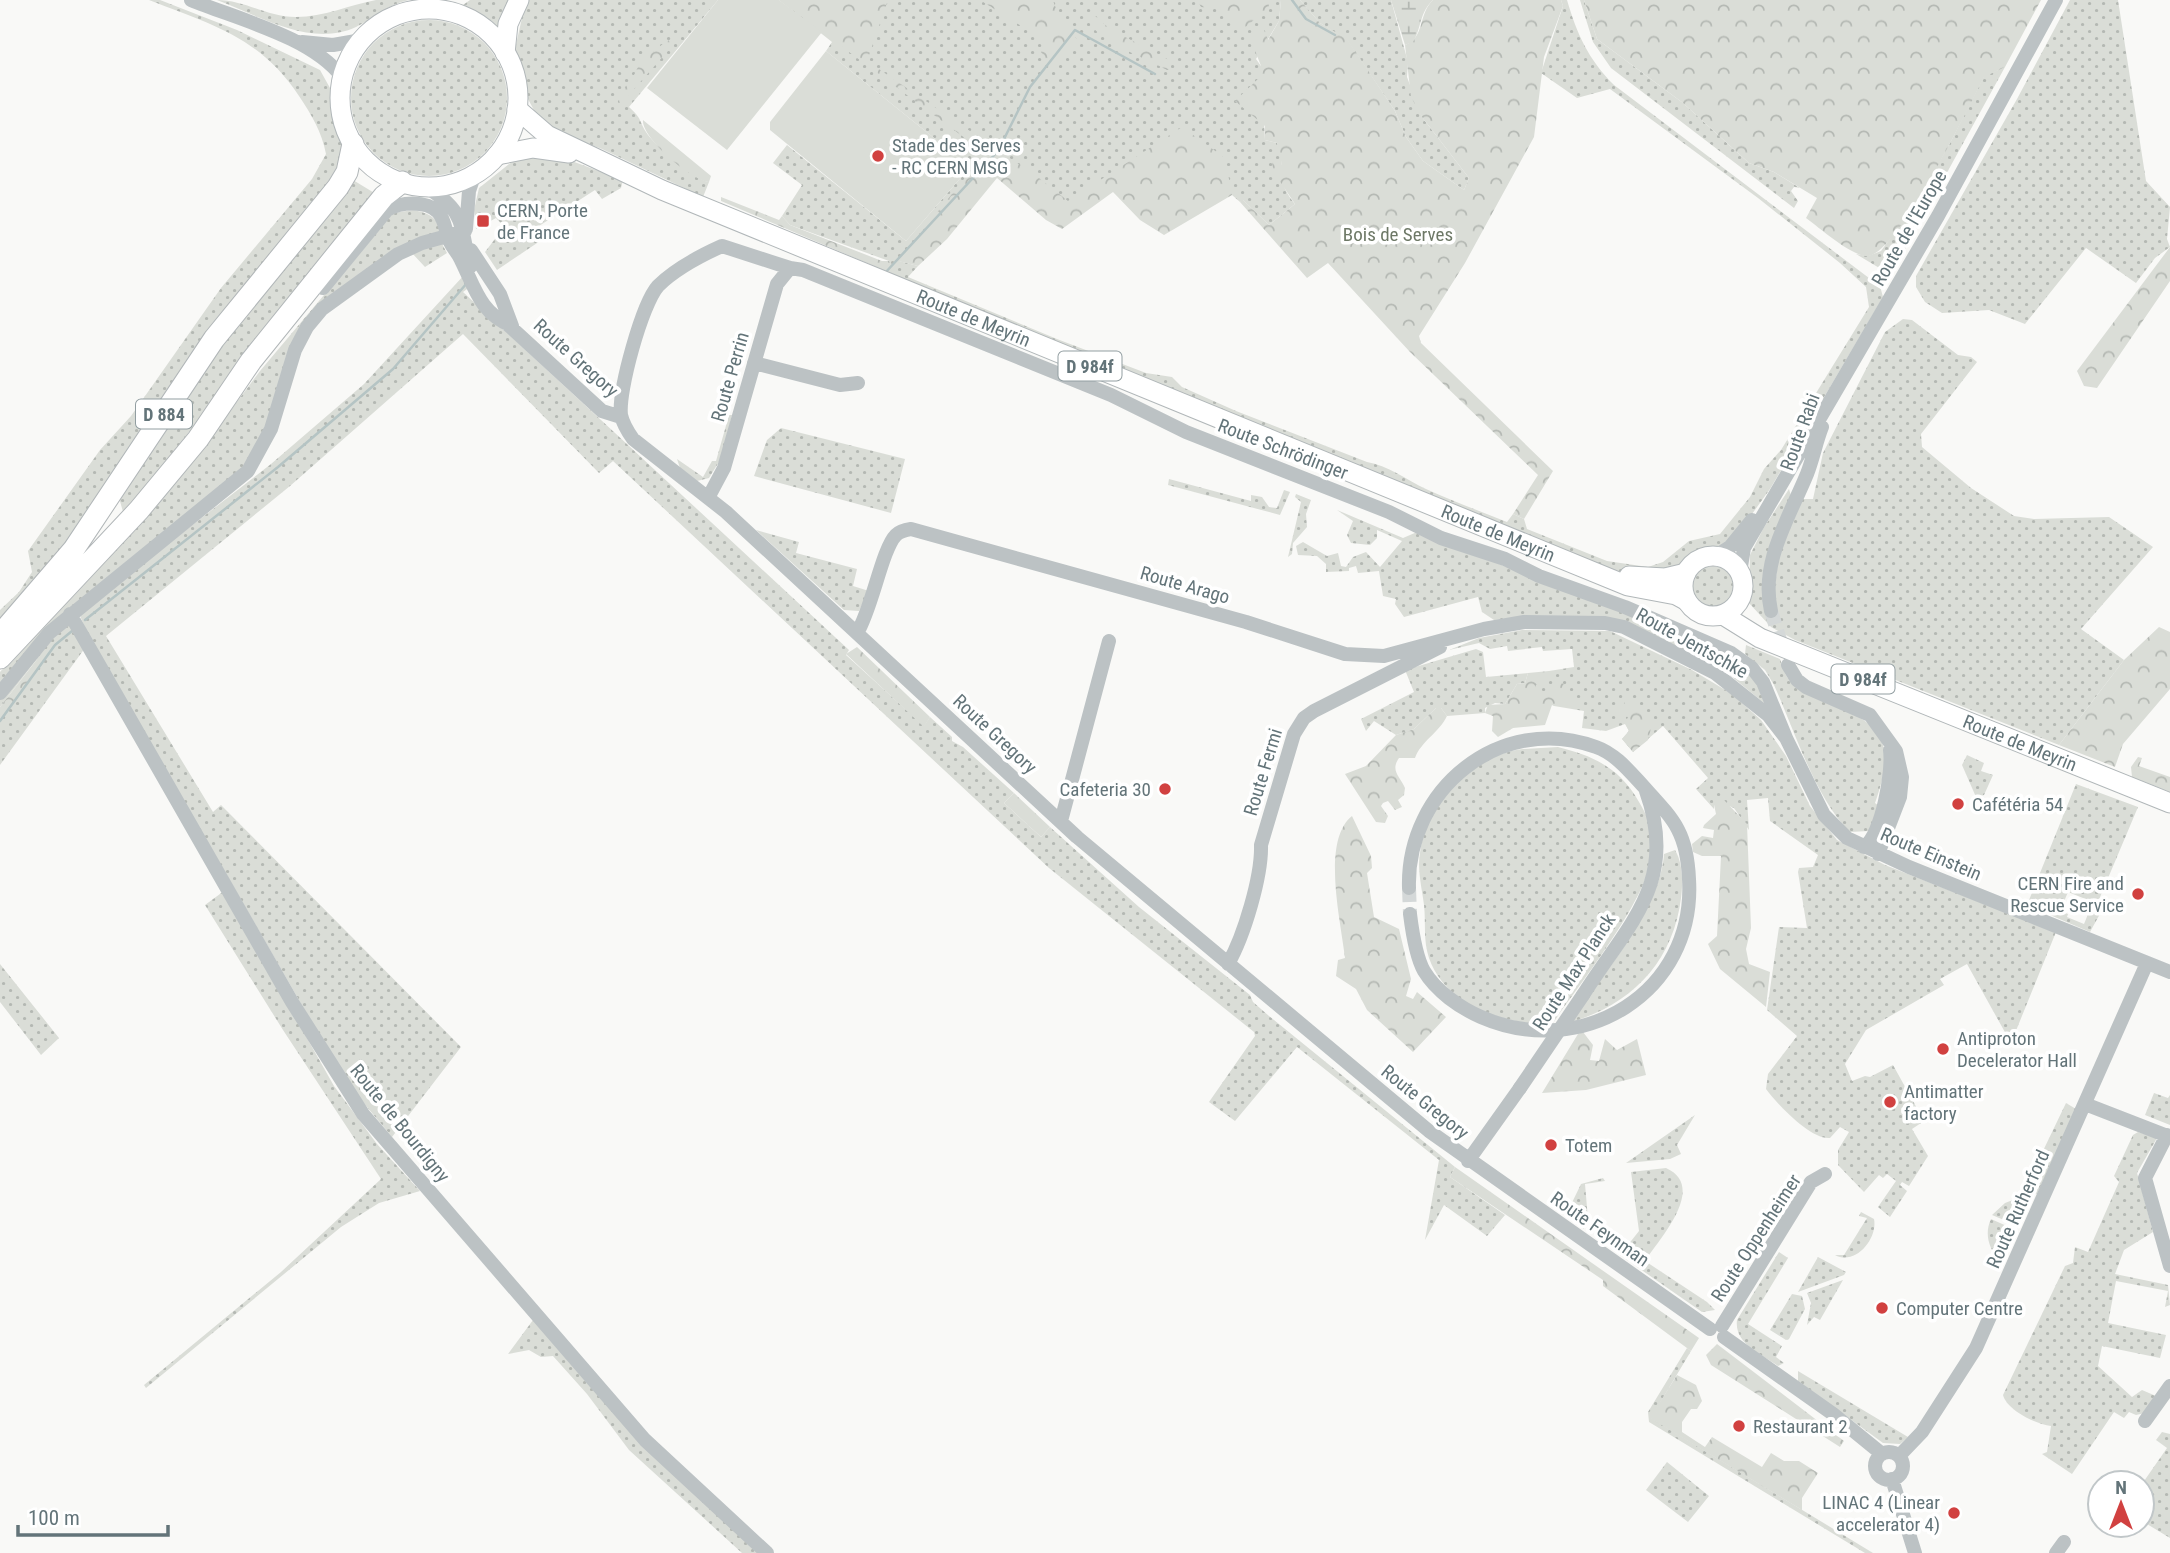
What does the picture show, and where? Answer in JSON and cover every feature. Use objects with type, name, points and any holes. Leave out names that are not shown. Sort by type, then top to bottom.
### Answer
[{"type":"highway","name":"D 884","points":[[0,635],[74,549],[214,339],[338,187],[347,172],[353,144]]},
{"type":"highway","name":"D 884","points":[[0,658],[139,510],[216,415],[251,360],[384,196],[402,182]]},
{"type":"main road","points":[[505,53],[508,24],[519,0]]},
{"type":"main road","points":[[451,5],[481,25],[505,53],[516,80],[517,109],[511,132],[498,155],[475,173],[447,184],[424,186],[402,182],[373,167],[353,144],[342,113],[342,77],[350,57],[362,40],[379,25],[405,13],[451,5]]},
{"type":"main road","name":"Route de Meyrin","points":[[517,109],[538,130],[582,155],[747,226],[1600,572],[1628,586],[1676,595],[1686,601]]},
{"type":"main road","name":"Route de Meyrin","points":[[498,155],[533,148],[582,155]]},
{"type":"main road","points":[[1716,556],[1730,561],[1740,573],[1743,583],[1741,599],[1723,615],[1704,615],[1686,601],[1683,587],[1686,573],[1696,561],[1716,556]]},
{"type":"main road","name":"Route de Meyrin","points":[[1600,572],[1650,579],[1686,573]]},
{"type":"main road","name":"Route de Meyrin","points":[[1741,599],[1752,617],[1791,658]]},
{"type":"main road","name":"Route de Meyrin","points":[[1723,615],[1791,658],[2170,803]]},
{"type":"street","points":[[191,0],[297,42],[326,61],[342,77]]},
{"type":"street","name":"Route de l'Europe","points":[[1740,573],[1744,548],[1978,146],[2056,0]]},
{"type":"street","points":[[297,42],[333,45],[362,40]]},
{"type":"street","name":"Route Gregory","points":[[475,173],[469,191],[466,237],[470,264],[484,298],[501,319],[512,326],[602,411],[621,416],[633,439],[708,498],[1061,821],[1228,964],[1468,1160]]},
{"type":"street","name":"Route Gregory","points":[[424,186],[450,202],[466,237]]},
{"type":"street","name":"Route Gregory","points":[[216,415],[387,210],[402,204],[431,207],[442,218],[479,301],[500,321],[512,326]]},
{"type":"street","points":[[0,693],[49,633],[70,614],[248,471],[271,429],[295,349],[307,327],[323,309],[398,254],[448,236],[466,237]]},
{"type":"street","name":"Route Schrödinger","points":[[621,416],[622,399],[637,330],[653,293],[665,281],[722,246],[803,270],[920,317],[1111,395],[1186,432],[1389,512],[1451,542],[1504,559],[1549,581],[1625,607],[1731,653],[1752,668],[1763,682],[1786,738]]},
{"type":"street","name":"Route Perrin","points":[[708,498],[724,468],[777,284],[790,268]]},
{"type":"street","points":[[754,363],[841,385],[858,383]]},
{"type":"street","name":"Route Rabi","points":[[1771,611],[1769,568],[1836,390]]},
{"type":"street","name":"Route de l'Europe","points":[[1716,556],[1730,547],[1788,471]]},
{"type":"street","name":"Route Rabi","points":[[1788,471],[1798,478],[1800,488]]},
{"type":"street","name":"Route Arago","points":[[857,633],[868,615],[891,541],[904,530],[918,529],[1059,568],[1345,654],[1384,656],[1457,638]]},
{"type":"street","name":"Route de Bourdigny","points":[[70,614],[292,1002],[363,1114],[645,1440],[768,1553]]},
{"type":"street","name":"Route Jentschke","points":[[1457,638],[1524,622],[1605,623],[1624,627],[1734,686],[1768,715],[1786,738],[1813,795]]},
{"type":"street","name":"Route Fermi","points":[[1228,964],[1237,945],[1260,863],[1261,845],[1298,725],[1314,711],[1457,638]]},
{"type":"street","points":[[1061,821],[1110,641]]},
{"type":"street","points":[[1791,658],[1800,683],[1870,715],[1887,735],[1899,760],[1901,787],[1878,854]]},
{"type":"street","points":[[1864,847],[1870,843],[1878,823],[1890,777],[1891,756],[1887,735]]},
{"type":"street","points":[[1409,888],[1409,861],[1415,838],[1436,797],[1458,772],[1491,752],[1534,741],[1574,741],[1608,753],[1679,827],[1688,864],[1689,902],[1675,953],[1643,994],[1619,1013],[1588,1026],[1552,1032],[1513,1030],[1476,1015],[1447,996],[1423,970],[1410,914]]},
{"type":"street","name":"Route Max Planck","points":[[1468,1160],[1583,995],[1646,896],[1655,876],[1659,842],[1644,788]]},
{"type":"street","name":"Route Einstein","points":[[1813,795],[1830,822],[1847,838],[1878,854],[2170,972]]},
{"type":"street","name":"Route Rutherford","points":[[1899,1456],[1922,1432],[1976,1348],[2147,963]]},
{"type":"street","points":[[2085,1104],[2168,1136],[2146,1178],[2170,1266]]},
{"type":"street","name":"Route Feynman","points":[[1468,1160],[1718,1331],[1833,1414],[1882,1454]]},
{"type":"street","name":"Route Oppenheimer","points":[[1718,1331],[1811,1182],[1825,1174]]},
{"type":"street","points":[[2145,1421],[2170,1386]]},
{"type":"street","points":[[1890,1451],[1899,1456],[1903,1470],[1892,1479],[1884,1479],[1876,1471],[1876,1460],[1882,1454],[1890,1451]]},
{"type":"street","points":[[1892,1479],[1915,1553]]},
{"type":"green space","points":[[149,0],[160,0],[237,30],[320,70],[330,88],[334,120],[346,161],[69,544],[0,623],[0,610],[19,592],[32,572],[28,551],[100,450],[131,416],[221,288],[312,179],[326,154],[319,131],[308,110],[268,59],[233,35]]},
{"type":"green space","points":[[217,0],[296,17],[326,13],[376,0],[409,0],[388,8],[356,27],[339,33],[321,34],[286,27]]},
{"type":"green space","points":[[470,0],[514,0],[502,32],[492,21],[463,5]]},
{"type":"green space","points":[[526,0],[718,0],[629,107],[650,138],[665,153],[694,175],[709,182],[703,197],[602,149],[560,133],[536,114],[528,99],[515,49]]},
{"type":"green space","points":[[718,0],[779,0],[822,32],[727,150],[647,88]]},
{"type":"green space","points":[[779,0],[1281,0],[1279,21],[1256,59],[1261,66],[1265,140],[1277,143],[1282,161],[1284,187],[1295,204],[1269,225],[1243,200],[1240,202],[1232,195],[1180,138],[1066,210],[993,158],[899,261],[918,266],[908,277],[1146,373],[1172,377],[1182,387],[1236,411],[1382,466],[1436,493],[1507,522],[1513,514],[1524,519],[1527,529],[1607,561],[1648,567],[1663,562],[1689,541],[1720,534],[1750,497],[1764,469],[1781,450],[1869,307],[1866,287],[1840,263],[1758,198],[1610,89],[1577,98],[1541,73],[1563,6],[1561,0],[1567,0],[1584,46],[1614,85],[1880,286],[1883,297],[1770,489],[1752,514],[1721,548],[1698,551],[1677,569],[1622,572],[885,275],[889,261],[790,225],[782,216],[802,185],[773,163],[787,145],[906,241],[970,167],[826,51],[832,42]]},
{"type":"green space","points":[[779,0],[888,0],[867,61],[1039,178],[1068,201],[1182,127],[1225,158],[1232,195],[1164,235],[1140,220],[1113,192],[1062,229],[1046,220],[997,178],[947,239],[918,266],[898,261],[985,153]]},
{"type":"green space","points":[[980,0],[1053,0],[1079,46],[1064,52],[1053,64],[1048,63],[1041,52],[1045,41]]},
{"type":"green space","points":[[1197,0],[1268,0],[1269,7],[1241,31],[1222,9],[1201,7]]},
{"type":"green space","name":"Bois de Serves","points":[[1281,0],[1300,0],[1320,23],[1347,39],[1395,111],[1406,137],[1423,161],[1464,190],[1469,178],[1422,117],[1411,97],[1405,45],[1416,37],[1425,12],[1433,0],[1561,0],[1563,6],[1544,57],[1534,137],[1465,263],[1419,336],[1421,343],[1553,471],[1524,519],[1513,514],[1538,475],[1410,352],[1328,263],[1307,278],[1240,202],[1242,199],[1269,225],[1295,204],[1273,171],[1272,161],[1282,165],[1277,143],[1265,140],[1265,126],[1235,101],[1260,77],[1261,66],[1249,35],[1258,28],[1264,30],[1268,40],[1279,21]]},
{"type":"green space","points":[[1300,0],[1391,0],[1408,62],[1407,77],[1422,117],[1469,178],[1464,190],[1423,161],[1406,137],[1395,111],[1347,40],[1320,23]]},
{"type":"green space","points":[[1391,0],[1433,0],[1425,10],[1413,42],[1405,45]]},
{"type":"green space","points":[[1580,0],[1584,0],[1597,39],[1683,103],[1749,163],[1774,172],[1800,188],[1794,187],[1791,191],[1798,201],[1794,208],[1611,68],[1593,42]]},
{"type":"green space","points":[[1584,0],[2041,0],[2005,67],[1984,77],[1915,205],[1882,248],[1869,256],[1854,252],[1806,218],[1817,198],[1774,172],[1749,163],[1683,103],[1597,39]]},
{"type":"green space","points":[[2070,0],[2118,0],[2146,181],[2170,207],[2167,239],[2170,247],[2155,258],[2136,283],[2086,248],[2025,324],[1989,310],[1942,313],[1925,302],[1916,287],[1916,276]]},
{"type":"green space","points":[[1093,14],[1110,29],[1171,61],[1171,69],[1167,70],[1102,36],[1089,22]]},
{"type":"green space","points":[[429,20],[459,25],[484,43],[502,68],[507,98],[502,128],[484,153],[459,171],[429,176],[399,171],[374,153],[356,128],[351,98],[356,68],[374,43],[399,25]]},
{"type":"green space","points":[[668,40],[673,45],[620,105],[618,94],[631,81],[641,61]]},
{"type":"green space","name":"Stade des Serves - RC CERN MSG","points":[[826,51],[970,167],[906,241],[770,130],[770,122]]},
{"type":"green space","points":[[2005,67],[1899,260],[1886,272],[1856,254],[1868,256],[1881,251],[1913,207],[1949,145],[1984,76]]},
{"type":"green space","points":[[643,120],[711,176],[709,182],[690,174],[668,157],[650,137]]},
{"type":"green space","points":[[523,153],[569,160],[623,180],[621,188],[602,199],[595,190],[539,226],[546,237],[497,270],[485,252],[504,227],[496,218],[476,229],[474,210],[479,188]]},
{"type":"green space","points":[[353,180],[376,194],[124,515],[119,498],[231,333]]},
{"type":"green space","points":[[721,197],[779,220],[782,216],[790,225],[882,261],[889,261],[892,267],[888,272],[721,201]]},
{"type":"green space","points":[[413,210],[432,217],[441,234],[321,305],[248,466],[88,595],[0,687],[0,672],[219,426],[260,371],[393,213]]},
{"type":"green space","points":[[441,242],[447,253],[425,267],[411,252]]},
{"type":"green space","points":[[2170,247],[2170,281],[2097,388],[2084,386],[2077,371]]},
{"type":"green space","points":[[465,274],[470,287],[463,292],[849,650],[846,655],[924,726],[930,717],[952,737],[952,741],[963,747],[1014,793],[1004,803],[1041,837],[1050,827],[1139,907],[1250,995],[1253,1002],[1269,1016],[1455,1167],[1450,1177],[1505,1215],[1487,1236],[1444,1205],[1425,1240],[1439,1160],[1297,1047],[1235,1121],[1209,1102],[1255,1036],[1254,1032],[1049,868],[613,461],[599,473],[463,334],[290,486],[106,636],[213,812],[221,805],[461,1047],[392,1137],[362,1101],[307,1014],[87,633],[79,613],[271,464],[364,384]]},
{"type":"green space","points":[[1903,319],[1912,320],[1958,355],[1971,357],[1977,362],[1921,434],[1922,447],[1971,488],[2014,516],[2034,519],[2109,517],[2153,547],[2081,629],[2124,660],[2059,745],[1795,640],[1771,627],[1749,603],[1750,555],[1763,529],[1789,489],[1791,496],[1768,554],[1774,594],[1779,553],[1802,499],[1813,499],[1823,453],[1885,332]]},
{"type":"green space","points":[[729,415],[732,415],[722,457],[709,478],[697,481],[680,468],[677,459],[703,477],[712,461],[716,461]]},
{"type":"green space","points":[[781,428],[905,459],[891,513],[754,476],[767,440]]},
{"type":"green space","points":[[1169,479],[1251,501],[1251,495],[1262,497],[1269,507],[1277,508],[1284,490],[1290,492],[1280,515],[1168,485]]},
{"type":"green space","points":[[1296,494],[1311,500],[1306,514],[1307,527],[1293,543],[1292,554],[1288,557],[1301,502],[1295,497]]},
{"type":"green space","points":[[1337,510],[1403,538],[1417,532],[1673,632],[1687,642],[1727,660],[1751,676],[1761,689],[1769,707],[1726,672],[1687,651],[1560,616],[1494,620],[1482,612],[1478,597],[1404,617],[1395,604],[1396,599],[1383,596],[1379,571],[1358,573],[1356,566],[1349,568],[1349,571],[1326,572],[1326,564],[1317,556],[1298,555],[1296,546],[1303,542],[1327,556],[1338,553],[1341,566],[1346,567],[1353,557],[1366,552],[1380,567],[1402,541],[1377,530],[1377,538],[1370,545],[1351,543],[1347,535],[1353,521]]},
{"type":"green space","points":[[756,530],[799,542],[796,553],[857,569],[853,586],[869,591],[859,611],[844,610]]},
{"type":"green space","points":[[1713,566],[1728,572],[1734,587],[1728,602],[1713,608],[1698,602],[1692,587],[1698,572]]},
{"type":"green space","points":[[68,623],[85,648],[0,765],[0,721],[42,662],[37,659],[0,707],[0,698],[46,641]]},
{"type":"green space","points":[[2159,627],[2170,632],[2170,689],[2123,744],[2115,767],[2059,745],[2124,660]]},
{"type":"green space","points":[[1522,630],[1610,631],[1692,670],[1732,694],[1761,720],[1786,756],[1810,806],[1837,840],[1885,865],[2056,932],[2011,1043],[1967,964],[1940,979],[1944,985],[1866,1030],[1845,1064],[1852,1081],[1870,1077],[1893,1065],[1924,1121],[1912,1129],[1928,1156],[1909,1186],[1902,1182],[1900,1185],[1907,1191],[1890,1217],[1878,1207],[1896,1181],[1887,1174],[1883,1178],[1879,1175],[1864,1192],[1838,1165],[1838,1150],[1849,1132],[1840,1127],[1830,1138],[1814,1133],[1786,1112],[1766,1089],[1768,1074],[1797,1036],[1767,1010],[1779,927],[1807,928],[1798,872],[1799,868],[1813,867],[1818,855],[1770,821],[1768,798],[1747,800],[1749,830],[1734,808],[1714,800],[1714,809],[1696,789],[1708,778],[1663,726],[1633,752],[1622,739],[1629,731],[1625,724],[1606,731],[1582,728],[1584,711],[1554,706],[1531,695],[1533,684],[1549,671],[1574,667],[1572,649],[1543,651],[1542,647],[1508,651],[1507,646],[1490,649],[1479,643],[1449,650],[1479,638]]},
{"type":"green space","points":[[1746,645],[1780,659],[1786,675],[1795,685],[1857,716],[1879,735],[1884,747],[1885,762],[1875,803],[1879,806],[1869,831],[1850,832],[1826,801],[1806,762],[1774,685],[1765,670],[1745,654]]},
{"type":"green space","points":[[857,647],[930,717],[924,727],[846,654]]},
{"type":"green space","points":[[1476,649],[1483,652],[1486,677],[1528,673],[1525,683],[1517,684],[1505,704],[1495,703],[1485,708],[1485,713],[1447,716],[1441,708],[1436,708],[1414,729],[1396,735],[1374,721],[1366,731],[1361,719],[1414,692],[1405,670]]},
{"type":"green space","points":[[38,658],[42,662],[0,721],[0,707]]},
{"type":"green space","points":[[1549,671],[1548,682],[1536,685],[1534,690],[1541,689],[1543,697],[1553,692],[1559,682],[1568,686],[1570,695],[1575,698],[1576,708],[1552,705],[1545,725],[1513,728],[1498,737],[1492,731],[1493,716],[1485,713],[1488,705],[1505,704],[1517,684],[1525,683],[1528,673]]},
{"type":"green space","points":[[1626,700],[1654,717],[1648,740],[1633,752],[1622,739],[1629,731],[1625,723],[1628,717],[1615,715],[1614,705],[1622,707]]},
{"type":"green space","points":[[1436,708],[1441,708],[1447,716],[1444,722],[1421,747],[1415,758],[1399,758],[1396,763],[1397,773],[1405,788],[1404,795],[1398,800],[1402,807],[1395,810],[1388,801],[1383,803],[1381,806],[1388,816],[1385,823],[1376,822],[1345,774],[1366,766],[1396,735],[1414,729]]},
{"type":"green space","points":[[1558,747],[1594,759],[1615,772],[1632,790],[1647,816],[1654,841],[1652,861],[1630,910],[1551,1026],[1514,1021],[1479,1009],[1449,989],[1437,975],[1426,945],[1419,859],[1431,818],[1453,787],[1467,774],[1499,755],[1516,750]]},
{"type":"green space","points":[[1967,755],[1984,763],[1981,771],[1993,775],[1984,795],[1976,797],[1962,765]]},
{"type":"green space","points":[[2138,757],[2142,758],[2139,766],[2170,777],[2170,792],[2132,777],[2131,767]]},
{"type":"green space","points":[[2076,784],[2138,807],[2095,909],[2101,912],[2090,932],[2027,905]],"holes":[[[2068,892],[2093,902],[2084,924],[2060,911]]]},
{"type":"green space","points":[[1014,793],[1050,827],[1041,837],[1004,803]]},
{"type":"green space","points":[[1723,799],[1747,824],[1751,928],[1746,949],[1749,964],[1770,972],[1766,1007],[1720,969],[1708,944],[1717,936],[1721,856],[1702,856],[1693,852],[1692,844],[1702,836],[1713,838],[1714,830],[1703,828],[1716,814],[1713,800]]},
{"type":"green space","points":[[1352,816],[1371,856],[1372,868],[1367,873],[1374,917],[1399,929],[1411,979],[1406,996],[1413,999],[1417,992],[1446,1017],[1413,1052],[1367,1010],[1356,989],[1336,976],[1338,960],[1345,958],[1337,903],[1335,862],[1337,844],[1343,828]]},
{"type":"green space","points":[[1675,850],[1682,874],[1681,898],[1669,943],[1658,962],[1629,993],[1611,1005],[1568,1023],[1627,943],[1652,897],[1664,854]]},
{"type":"green space","points":[[224,891],[334,1086],[377,1144],[420,1191],[379,1203],[341,1227],[146,1388],[144,1385],[281,1272],[381,1179],[205,905]]},
{"type":"green space","points":[[0,964],[59,1038],[41,1055],[0,1002]]},
{"type":"green space","points":[[1583,1032],[1593,1045],[1590,1060],[1599,1061],[1605,1039],[1617,1050],[1637,1039],[1646,1075],[1586,1090],[1542,1093],[1578,1034]]},
{"type":"green space","points":[[2154,1093],[2168,1098],[2170,1095],[2170,1125],[2145,1115]]},
{"type":"green space","points":[[2066,1103],[2076,1109],[2037,1194],[2031,1192],[2034,1183],[2028,1182]]},
{"type":"green space","points":[[1695,1115],[1677,1145],[1681,1154],[1670,1159],[1626,1163]]},
{"type":"green space","points":[[2138,1132],[2157,1138],[2137,1173],[2153,1232],[2124,1250],[2115,1274],[2168,1285],[2170,1305],[2165,1307],[2168,1291],[2116,1281],[2108,1323],[2166,1335],[2160,1358],[2102,1346],[2098,1366],[2132,1397],[2142,1390],[2156,1396],[2145,1413],[2136,1415],[2129,1412],[2124,1418],[2114,1412],[2072,1474],[2042,1454],[2047,1452],[2051,1426],[2022,1415],[2010,1406],[2003,1395],[2065,1266],[2073,1263],[2075,1247],[2088,1252],[2119,1182],[2114,1176],[2133,1135]]},
{"type":"green space","points":[[1455,1167],[1699,1338],[1691,1351],[1603,1286],[1603,1280],[1450,1177]]},
{"type":"green space","points":[[1666,1168],[1678,1177],[1682,1187],[1682,1200],[1669,1227],[1645,1261],[1715,1310],[1702,1312],[1620,1255],[1639,1231],[1631,1172]]},
{"type":"green space","points":[[1603,1178],[1605,1181],[1585,1184],[1588,1219],[1583,1219],[1584,1229],[1566,1215],[1581,1184]]},
{"type":"green space","points":[[2027,1198],[1999,1260],[1989,1241],[1989,1225],[1991,1219],[2009,1227],[2011,1223],[1992,1215],[2005,1203]]},
{"type":"green space","points":[[1861,1212],[1874,1219],[1869,1242],[1864,1249],[1850,1257],[1835,1255],[1844,1255],[1867,1218],[1859,1216]]},
{"type":"green space","points":[[1779,1252],[1788,1258],[1748,1324],[1782,1346],[1776,1357],[1784,1363],[1778,1366],[1744,1342],[1737,1328],[1737,1320]]},
{"type":"green space","points":[[1818,1257],[1846,1272],[1798,1292]]},
{"type":"green space","points":[[1843,1280],[1820,1320],[1814,1317],[1807,1325],[1811,1303],[1807,1293]]},
{"type":"green space","points":[[1792,1294],[1802,1296],[1805,1309],[1786,1340],[1770,1330]]},
{"type":"green space","points":[[533,1320],[654,1457],[760,1553],[742,1553],[629,1450],[587,1394],[553,1356],[541,1357],[529,1350],[508,1354]]},
{"type":"green space","points":[[1717,1344],[1844,1441],[1840,1447],[1711,1365],[1706,1355]]},
{"type":"green space","points":[[1687,1348],[1691,1351],[1651,1418],[1873,1553],[1865,1553],[1649,1422],[1648,1412]]},
{"type":"green space","points":[[1798,1371],[1908,1437],[1900,1444],[1883,1443],[1798,1381]]},
{"type":"green space","points":[[1677,1375],[1696,1385],[1702,1401],[1697,1409],[1691,1409],[1682,1422],[1682,1432],[1705,1447],[1712,1437],[1762,1467],[1771,1453],[1784,1461],[1799,1461],[1818,1473],[1802,1498],[1802,1510],[1650,1418]]},
{"type":"green space","points":[[2162,1432],[2170,1434],[2170,1538],[2156,1530],[2156,1469],[2152,1469],[2167,1448],[2156,1440]]},
{"type":"green space","points":[[1667,1462],[1709,1496],[1688,1522],[1646,1490]]},
{"type":"waterway","points":[[1292,0],[1306,19],[1335,35]]},
{"type":"waterway","points":[[885,273],[998,151],[1030,87],[1075,30],[1155,74]]},
{"type":"waterway","points":[[85,620],[278,467],[393,369],[467,283]]},
{"type":"waterway","points":[[0,721],[55,645],[72,631]]},
{"type":"tunnel","points":[[1771,611],[1784,653]]},
{"type":"tunnel","points":[[1409,888],[1410,914]]},
{"type":"place","name":"Stade des Serves - RC CERN MSG","points":[[878,156]]},
{"type":"place","name":"CERN, Porte de France","points":[[483,221]]},
{"type":"place","name":"Cafeteria 30","points":[[1165,789]]},
{"type":"place","name":"Cafétéria 54","points":[[1958,804]]},
{"type":"place","name":"CERN Fire and Rescue Service","points":[[2138,894]]},
{"type":"place","name":"Antiproton Decelerator Hall","points":[[1943,1049]]},
{"type":"place","name":"Antimatter factory","points":[[1890,1102]]},
{"type":"place","name":"Totem","points":[[1551,1145]]},
{"type":"place","name":"Computer Centre","points":[[1882,1308]]},
{"type":"place","name":"Restaurant 2","points":[[1739,1426]]},
{"type":"place","name":"LINAC 4 (Linear accelerator 4)","points":[[1954,1513]]}]
